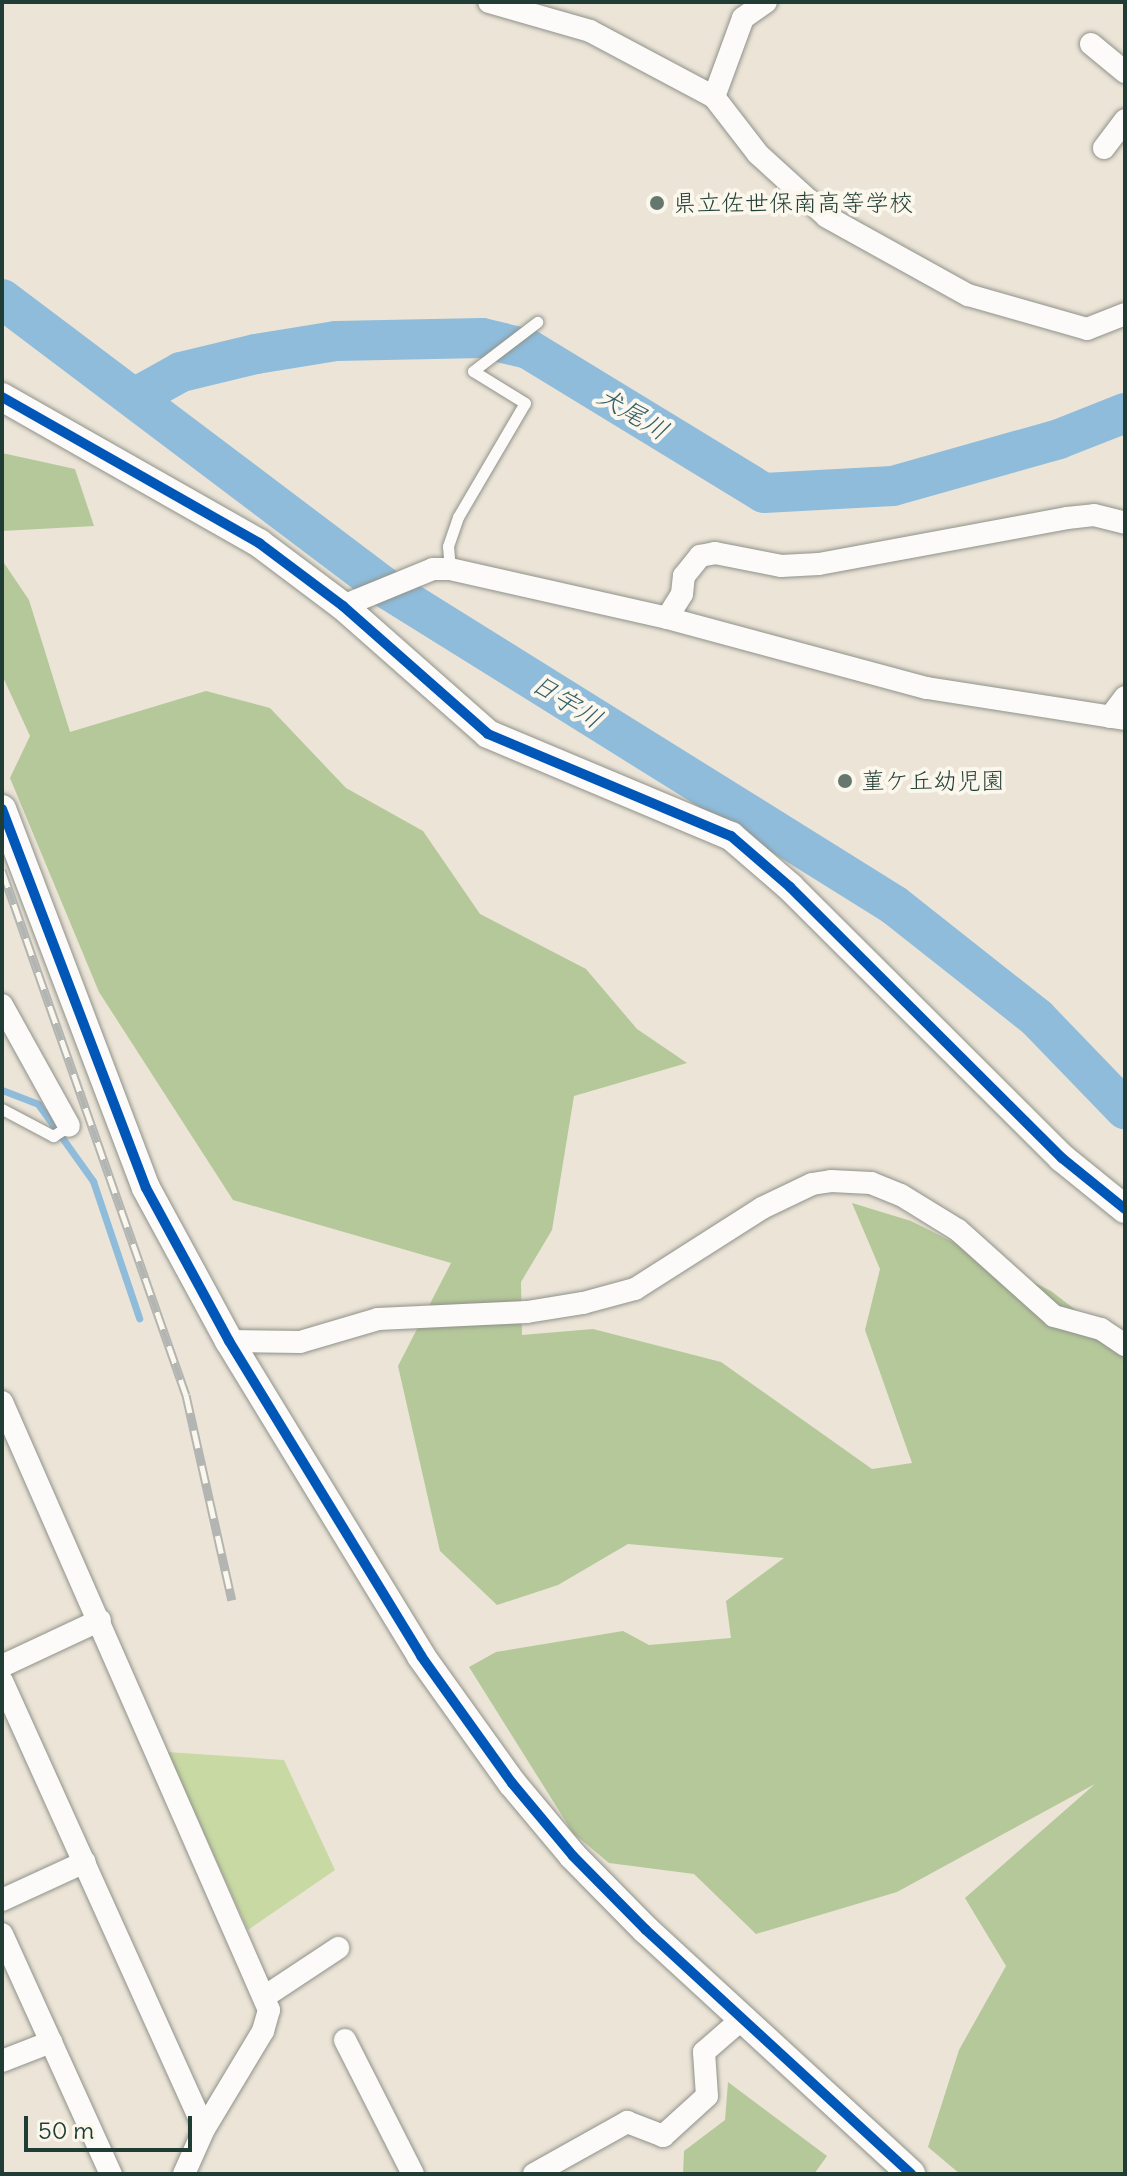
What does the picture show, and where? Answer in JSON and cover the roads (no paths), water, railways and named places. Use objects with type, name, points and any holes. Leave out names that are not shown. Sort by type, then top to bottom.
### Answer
[{"type":"street","points":[[489,2],[590,31],[714,97],[758,154],[804,198],[877,248],[1005,308],[1087,329],[1125,314]]},
{"type":"street","points":[[714,97],[743,18],[766,2]]},
{"type":"street","points":[[1091,44],[1125,72]]},
{"type":"street","points":[[1104,148],[1125,120]]},
{"type":"street","points":[[2,397],[259,543],[350,604],[488,734],[731,836],[790,887],[1062,1158],[1125,1209]]},
{"type":"street","points":[[667,618],[682,594],[684,576],[700,556],[781,566],[819,564],[1067,518],[1094,515],[1125,523]]},
{"type":"street","points":[[350,604],[441,569],[667,618],[927,688],[1118,718],[1125,697]]},
{"type":"street","points":[[2,809],[146,1188],[229,1341],[421,1656],[512,1783],[604,1888],[911,2174]]},
{"type":"street","points":[[2,1005],[61,1131]]},
{"type":"street","points":[[229,1341],[300,1342],[378,1319],[527,1312],[583,1303],[635,1289],[762,1208],[812,1184],[831,1181],[871,1183],[901,1195],[958,1230],[1054,1316],[1101,1329],[1125,1345]]},
{"type":"street","points":[[2,1402],[269,2010],[263,2031],[204,2129],[184,2174]]},
{"type":"street","points":[[2,1666],[100,1620]]},
{"type":"street","points":[[2,1681],[204,2129]]},
{"type":"street","points":[[2,1900],[85,1862]]},
{"type":"street","points":[[2,1934],[111,2174]]},
{"type":"street","points":[[264,1997],[338,1948]]},
{"type":"street","points":[[534,2174],[627,2122],[663,2136],[707,2096],[704,2052],[742,2019]]},
{"type":"street","points":[[345,2040],[413,2174]]},
{"type":"street","points":[[2,2061],[51,2042]]},
{"type":"lane","points":[[441,569],[458,517],[525,403],[473,371],[537,322]]},
{"type":"lane","points":[[2,1109],[61,1131]]},
{"type":"waterway","name":"日宇川","points":[[2,299],[384,587],[894,905],[1037,1018],[1125,1109]]},
{"type":"waterway","name":"犬尾川","points":[[136,397],[181,372],[256,354],[336,341],[482,338],[528,349],[764,493],[893,486],[1059,439],[1125,413]]},
{"type":"waterway","points":[[2,1090],[38,1104],[93,1181],[139,1318]]},
{"type":"railway","points":[[2,870],[186,1395],[232,1600]]},
{"type":"place","name":"県立佐世保南高等学校","points":[[657,203]]},
{"type":"place","name":"菫ケ丘幼児園","points":[[845,781]]}]
